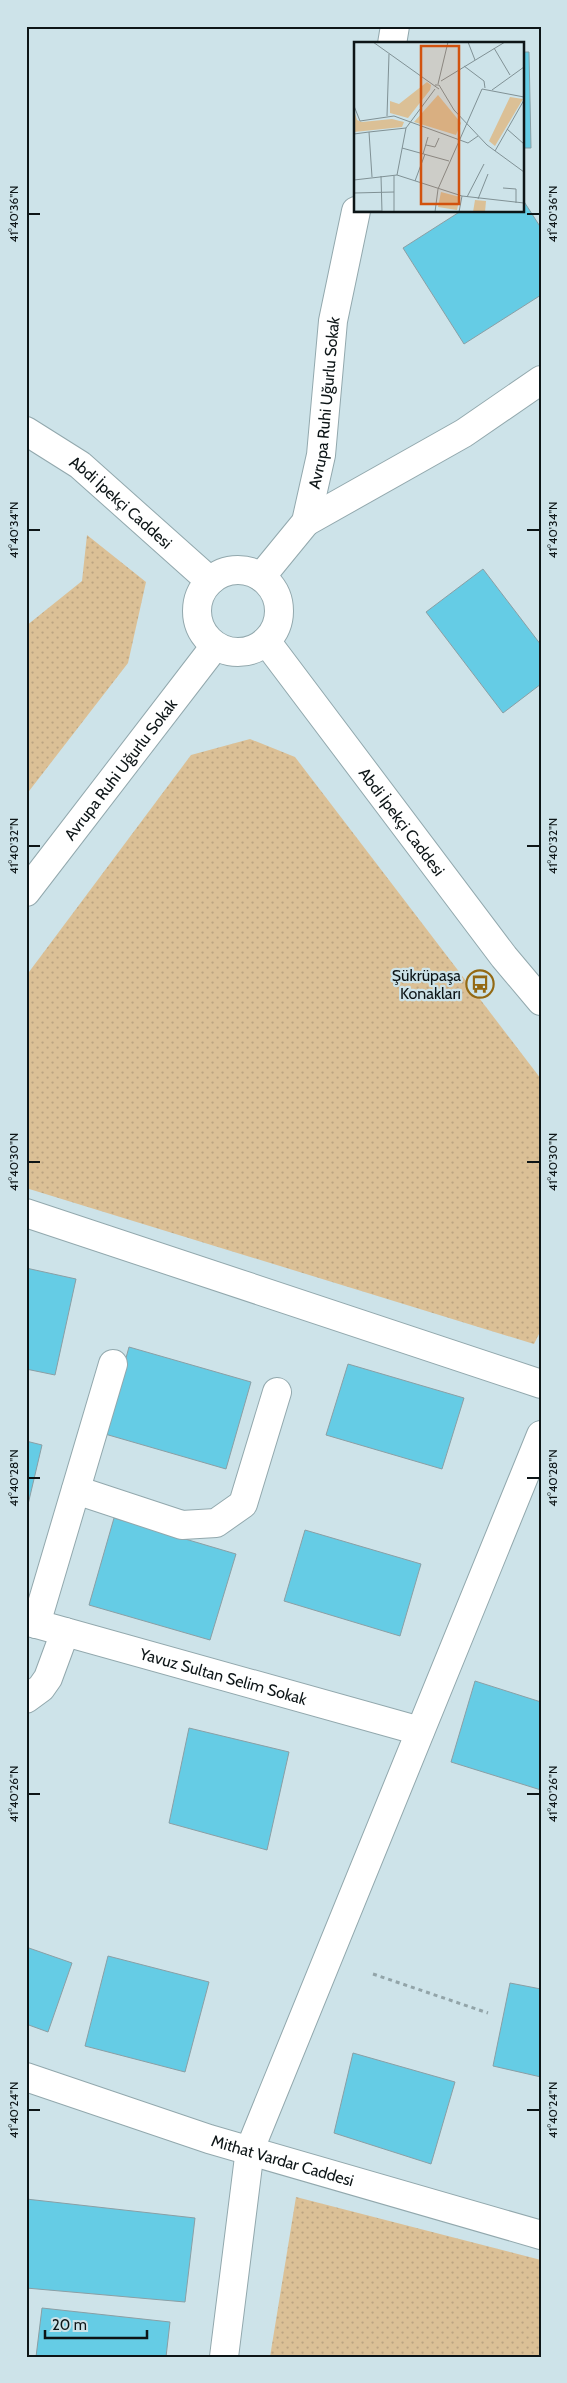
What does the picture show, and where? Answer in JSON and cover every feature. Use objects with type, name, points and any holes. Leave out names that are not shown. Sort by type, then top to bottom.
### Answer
[{"type":"street","points":[[392,42],[395,26]]},
{"type":"street","name":"Avrupa Ruhi Uğurlu Sokak","points":[[261,577],[306,522],[321,455],[333,321],[356,212]]},
{"type":"street","points":[[306,522],[464,433],[541,380]]},
{"type":"street","name":"Abdi İpekçi Caddesi","points":[[26,431],[80,465],[210,581]]},
{"type":"street","points":[[235,571],[248,572],[261,577],[271,588],[277,601],[279,615],[275,629],[266,641],[255,648],[242,652],[228,651],[216,646],[206,638],[200,627],[197,615],[198,602],[202,590],[210,581],[222,574],[235,571]]},
{"type":"street","name":"Abdi İpekçi Caddesi","points":[[266,641],[504,957],[541,1000]]},
{"type":"street","name":"Avrupa Ruhi Uğurlu Sokak","points":[[26,892],[216,646]]},
{"type":"street","points":[[26,1213],[541,1384]]},
{"type":"street","points":[[31,1622],[76,1490],[113,1364]]},
{"type":"street","points":[[76,1490],[182,1525],[216,1523],[243,1504],[277,1392]]},
{"type":"street","points":[[224,2357],[250,2149],[541,1435]]},
{"type":"street","name":"Yavuz Sultan Selim Sokak","points":[[31,1622],[420,1731]]},
{"type":"street","points":[[26,1698],[42,1688],[48,1678],[65,1632]]},
{"type":"street","name":"Mithat Vardar Caddesi","points":[[26,2077],[210,2138],[541,2235]]},
{"type":"path","points":[[373,1974],[488,2013]]},
{"type":"shaded area","points":[[87,535],[146,582],[128,663],[26,795],[26,626],[82,581]]},
{"type":"shaded area","points":[[250,739],[295,757],[541,1079],[541,1330],[534,1344],[26,1188],[26,976],[191,755]]},
{"type":"shaded area","points":[[296,2197],[541,2260],[541,2357],[270,2357]]},
{"type":"building","points":[[524,52],[529,52],[531,148],[524,148]]},
{"type":"building","points":[[524,202],[541,228],[541,295],[464,344],[403,248],[459,212],[524,212]]},
{"type":"building","points":[[483,569],[541,645],[541,684],[503,713],[426,612]]},
{"type":"building","points":[[26,1268],[76,1279],[55,1375],[26,1369]]},
{"type":"building","points":[[129,1347],[251,1382],[226,1469],[105,1434]]},
{"type":"building","points":[[348,1364],[464,1398],[442,1469],[326,1435]]},
{"type":"building","points":[[26,1441],[42,1445],[26,1513]]},
{"type":"building","points":[[114,1518],[236,1554],[210,1640],[89,1605]]},
{"type":"building","points":[[305,1530],[421,1564],[400,1636],[284,1601]]},
{"type":"building","points":[[475,1681],[541,1702],[541,1790],[451,1762]]},
{"type":"building","points":[[189,1728],[289,1752],[267,1850],[169,1823]]},
{"type":"building","points":[[26,1947],[72,1963],[48,2032],[26,2024]]},
{"type":"building","points":[[108,1956],[209,1982],[185,2072],[85,2046]]},
{"type":"building","points":[[510,1983],[541,1989],[541,2077],[493,2066]]},
{"type":"building","points":[[353,2053],[455,2082],[431,2164],[334,2133]]},
{"type":"building","points":[[26,2199],[195,2218],[185,2302],[26,2288]]},
{"type":"building","points":[[42,2308],[170,2322],[166,2357],[36,2357]]},
{"type":"place","name":"Şükrüpaşa Konakları","points":[[480,984]]}]
